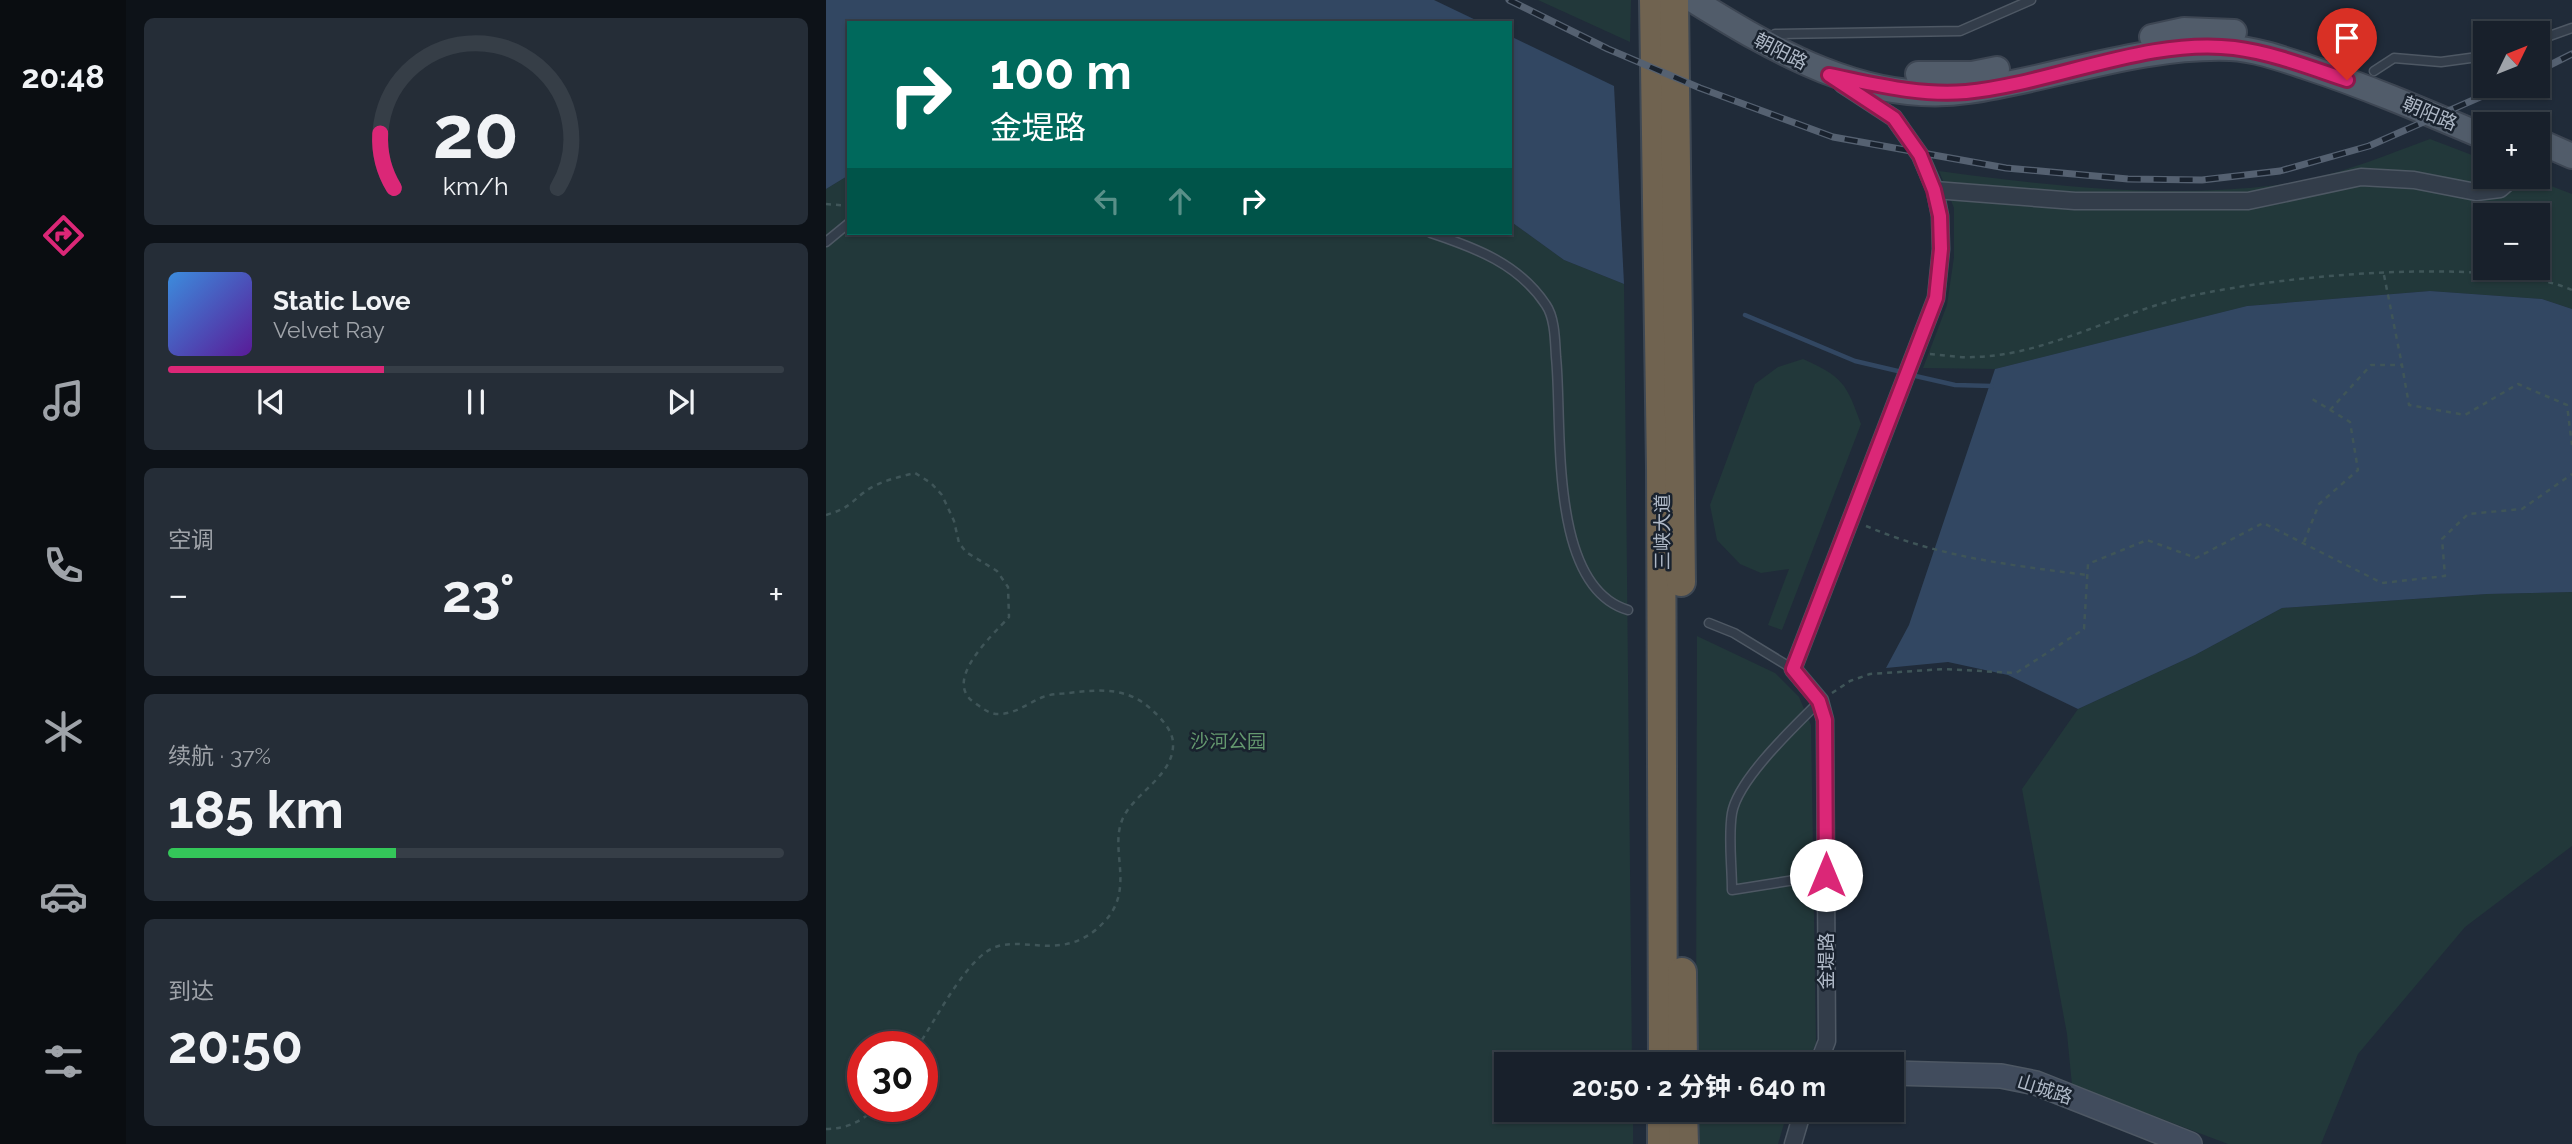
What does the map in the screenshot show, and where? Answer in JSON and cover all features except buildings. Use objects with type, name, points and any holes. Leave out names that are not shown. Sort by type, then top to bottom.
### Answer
[{"type":"highway","name":"三峡大道","points":[[1654,0],[1661,482],[1663,1052]]},
{"type":"highway","name":"三峡大道","points":[[1674,0],[1681,498],[1683,1052]]},
{"type":"highway","points":[[1662,1122],[1662,1144]]},
{"type":"highway","points":[[1683,1122],[1684,1144]]},
{"type":"main road","name":"朝阳路","points":[[1710,0],[1775,34],[1834,59],[1909,74],[1972,74],[2185,30],[2239,32],[2374,71],[2473,113]]},
{"type":"main road","name":"朝阳路","points":[[1710,0],[1767,46],[1829,75],[1904,91],[1966,92],[2181,48],[2234,48],[2281,59],[2369,88],[2473,132]]},
{"type":"main road","points":[[2550,146],[2572,156]]},
{"type":"main road","points":[[2550,164],[2572,173]]},
{"type":"street","points":[[1793,669],[1915,358],[1936,298],[1939,274],[1940,216],[1934,190],[1920,155],[1894,118],[1829,75]]},
{"type":"street","points":[[1934,190],[2075,201],[2248,201],[2361,177],[2414,180],[2476,192],[2500,189]]},
{"type":"street","name":"金堤路","points":[[1793,669],[1819,701],[1825,720],[1827,1041],[1823,1052]]},
{"type":"street","name":"山城路","points":[[1904,1073],[2001,1076],[2036,1083],[2190,1144]]},
{"type":"street","name":"山城路","points":[[1904,1086],[1991,1088],[2035,1096],[2154,1144]]},
{"type":"street","points":[[1793,1144],[1799,1122]]},
{"type":"lane","points":[[1775,34],[1959,31],[2031,0]]},
{"type":"lane","points":[[2550,36],[2572,28]]},
{"type":"lane","points":[[2374,71],[2394,58],[2441,62],[2473,58]]},
{"type":"lane","points":[[826,242],[847,225]]},
{"type":"lane","points":[[1437,235],[1482,250],[1528,282],[1549,308],[1559,388],[1562,490],[1570,542],[1592,582],[1614,606],[1628,610]]},
{"type":"lane","points":[[1709,623],[1734,633],[1793,669]]},
{"type":"lane","points":[[1819,701],[1776,746],[1739,793],[1732,812],[1732,890],[1826,875]]},
{"type":"path","points":[[826,204],[847,206]]},
{"type":"path","points":[[1915,358],[1974,358],[2028,349],[2168,301],[2279,282],[2455,271],[2519,275],[2572,290]]},
{"type":"path","points":[[2384,274],[2409,405],[2465,415],[2518,384],[2567,405],[2572,445]]},
{"type":"path","points":[[2330,410],[2371,365],[2402,365]]},
{"type":"path","points":[[2303,543],[2319,504],[2358,470],[2350,422],[2309,397]]},
{"type":"path","points":[[826,515],[848,509],[864,492],[896,477],[915,474],[931,483],[950,509],[959,543],[966,552],[997,571],[1008,587],[1009,617],[978,650],[968,667],[963,688],[968,699],[988,712],[998,714],[1018,710],[1045,696],[1104,689],[1130,696],[1151,709],[1167,726],[1173,742],[1163,772],[1126,811],[1120,828],[1122,891],[1105,921],[1085,939],[1059,947],[1019,945],[988,951],[972,966],[928,1031]]},
{"type":"path","points":[[1819,701],[1850,681],[1870,674],[1944,669],[2016,673],[2084,629],[2088,564],[2147,540],[2196,558],[2263,523],[2382,583],[2445,576],[2442,539],[2468,514],[2522,509],[2572,474]]},
{"type":"path","points":[[1852,520],[1910,545],[1970,560],[2087,575]]},
{"type":"path","points":[[826,1129],[840,1129],[857,1122]]},
{"type":"green space","points":[[1538,0],[1631,0],[1630,42]]},
{"type":"green space","points":[[2430,139],[2473,155],[2473,189],[2550,189],[2550,186],[2572,194],[2572,309],[2542,299],[2430,291],[2247,306],[1995,369],[1923,368],[1947,305],[1954,257],[1954,208],[1939,171],[2066,186],[2193,191],[2277,185],[2355,167]]},
{"type":"green space","name":"沙河公园","points":[[847,176],[847,235],[1512,235],[1512,222],[1564,260],[1624,284],[1632,1052],[1494,1052],[1494,1122],[1633,1122],[1633,1144],[826,1144],[826,189]]},
{"type":"green space","points":[[1803,359],[1827,371],[1841,383],[1847,390],[1861,424],[1782,630],[1768,625],[1789,569],[1761,573],[1740,564],[1717,540],[1710,505],[1755,384],[1778,367]]},
{"type":"green space","points":[[2572,592],[2572,846],[2465,927],[2358,1054],[2321,1144],[2228,1144],[2072,1085],[2067,1034],[2022,789],[2078,709],[2195,655],[2282,608],[2487,594]]},
{"type":"green space","points":[[1697,636],[1775,673],[1799,697],[1811,725],[1816,1044],[1812,1052],[1696,1052]]},
{"type":"green space","points":[[1695,1122],[1784,1122],[1778,1144],[1695,1144]]},
{"type":"water","points":[[826,0],[1434,0],[1478,21],[847,21],[847,176],[826,189]]},
{"type":"water","points":[[1512,37],[1614,86],[1624,284],[1564,260],[1512,222]]},
{"type":"water","points":[[2430,291],[2542,299],[2572,309],[2572,592],[2487,594],[2282,608],[2195,655],[2078,709],[2008,675],[1948,662],[1886,668],[1909,625],[1995,369],[2247,306]]},
{"type":"waterway","points":[[1745,315],[1855,361],[1902,372]]},
{"type":"waterway","points":[[1911,375],[1955,385],[1992,386]]},
{"type":"railway","points":[[1509,0],[1608,49],[1700,88],[1833,137],[2006,168],[2128,179],[2202,180],[2280,171],[2369,146],[2478,98]]},
{"type":"railway","points":[[2550,65],[2572,54]]},
{"type":"route","points":[[1826,875],[1825,720],[1819,701],[1793,669],[1936,298],[1941,249],[1937,199],[1920,155],[1894,118],[1829,75],[1904,91],[1966,92],[2181,48],[2234,48],[2281,59],[2347,80]]}]
